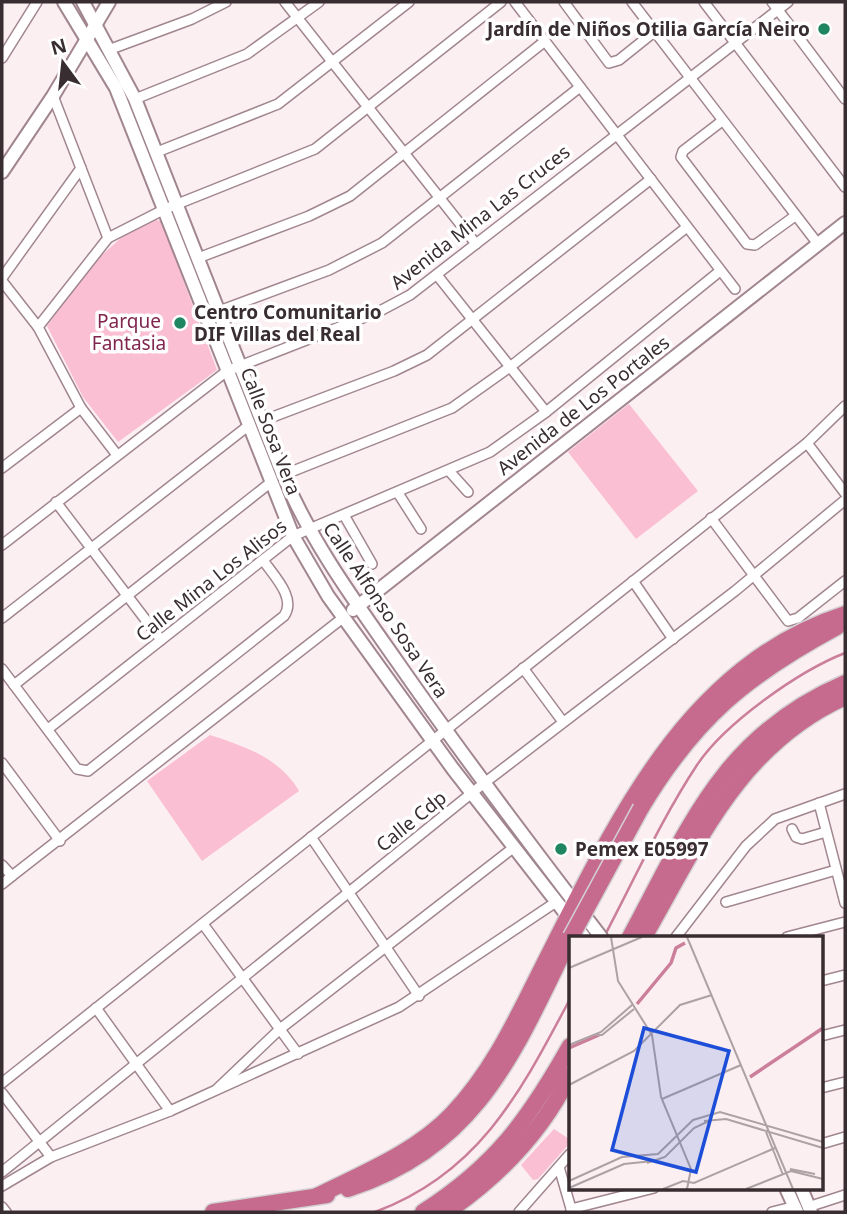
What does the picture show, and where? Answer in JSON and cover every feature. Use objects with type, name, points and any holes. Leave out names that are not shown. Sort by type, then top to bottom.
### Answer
[{"type":"highway","points":[[317,1196],[409,1149],[451,1115],[482,1077],[506,1039],[571,910],[655,761],[692,716],[766,653],[794,636],[845,614]]},
{"type":"highway","points":[[572,936],[663,771],[715,709],[775,662],[845,622]]},
{"type":"highway","points":[[631,936],[689,825],[715,783],[739,755],[795,709],[845,683]]},
{"type":"highway","points":[[645,936],[711,816],[732,788],[789,732],[845,696]]},
{"type":"highway","points":[[213,1212],[317,1196],[376,1180],[418,1158],[472,1112],[496,1082],[569,942]]},
{"type":"highway","points":[[423,1212],[475,1174],[500,1149],[530,1115],[569,1048]]},
{"type":"highway","points":[[447,1212],[500,1171],[521,1148],[542,1122],[569,1077]]},
{"type":"main road","name":"Calle Sosa Vera","points":[[64,2],[89,39],[116,88],[171,207],[234,369],[248,426],[293,536],[344,617],[432,738]]},
{"type":"main road","name":"Calle Alfonso Sosa Vera","points":[[83,2],[98,24],[135,99],[157,152],[171,207],[198,258],[219,311],[234,369],[262,421],[308,529],[444,730],[534,851],[571,910],[584,936]]},
{"type":"main road","points":[[2,172],[89,39],[109,2]]},
{"type":"main road","name":"Avenida de Los Portales","points":[[344,617],[845,223]]},
{"type":"main road","name":"Calle Alfonso Sosa Vera","points":[[432,738],[556,902],[571,910],[600,936]]},
{"type":"main road","points":[[523,859],[534,851]]},
{"type":"main road","points":[[787,1190],[796,1209]]},
{"type":"main road","points":[[802,1190],[811,1209]]},
{"type":"street","points":[[2,58],[37,2]]},
{"type":"street","points":[[111,49],[192,19],[226,2]]},
{"type":"street","points":[[285,2],[476,244]]},
{"type":"street","points":[[135,99],[247,54],[319,2]]},
{"type":"street","points":[[157,152],[278,104],[410,2]]},
{"type":"street","points":[[38,327],[108,238],[171,207],[298,158],[333,137],[501,2]]},
{"type":"street","points":[[514,2],[735,289]]},
{"type":"street","points":[[564,2],[610,63],[620,60],[654,32]]},
{"type":"street","points":[[632,2],[818,244]]},
{"type":"street","points":[[704,2],[845,187]]},
{"type":"street","name":"Avenida Mina Las Cruces","points":[[2,545],[117,455],[234,369],[378,312],[410,295],[734,42],[775,6],[788,2]]},
{"type":"street","points":[[775,6],[845,99]]},
{"type":"street","points":[[198,258],[330,207],[369,182],[545,41]]},
{"type":"street","points":[[219,311],[365,253],[440,198],[580,87]]},
{"type":"street","points":[[53,96],[108,238]]},
{"type":"street","points":[[722,121],[683,151],[681,157],[747,244],[755,245],[795,216]]},
{"type":"street","points":[[81,168],[2,279],[38,327],[81,408],[117,455]]},
{"type":"street","points":[[262,421],[394,371],[427,355],[474,321],[651,180]]},
{"type":"street","points":[[283,475],[438,415],[510,366],[687,227]]},
{"type":"street","name":"Calle Mina Los Alisos","points":[[48,729],[293,536],[450,472],[491,452],[546,412],[720,271]]},
{"type":"street","points":[[437,275],[546,412]]},
{"type":"street","points":[[2,1083],[432,738],[807,443],[845,406]]},
{"type":"street","points":[[2,468],[81,408]]},
{"type":"street","points":[[2,618],[248,426]]},
{"type":"street","points":[[807,443],[845,493]]},
{"type":"street","points":[[450,472],[468,492]]},
{"type":"street","points":[[15,685],[270,483]]},
{"type":"street","points":[[398,493],[421,529]]},
{"type":"street","name":"Calle Cdp","points":[[2,1172],[244,980],[483,784],[673,639],[845,500]]},
{"type":"street","points":[[56,502],[161,640]]},
{"type":"street","points":[[344,514],[372,564]]},
{"type":"street","points":[[711,518],[785,620],[790,622],[845,581]]},
{"type":"street","points":[[2,669],[77,769],[88,771],[285,616],[289,600],[263,560]]},
{"type":"street","points":[[633,582],[673,639]]},
{"type":"street","points":[[2,884],[344,617]]},
{"type":"street","points":[[523,668],[563,722]]},
{"type":"street","points":[[2,763],[60,841]]},
{"type":"street","points":[[677,936],[727,869],[775,819],[845,794]]},
{"type":"street","points":[[819,803],[845,904]]},
{"type":"street","points":[[792,828],[796,837],[802,839],[826,832]]},
{"type":"street","points":[[311,837],[351,892],[419,996]]},
{"type":"street","points":[[216,1090],[229,1074],[280,1029],[513,848]]},
{"type":"street","points":[[2,865],[12,876]]},
{"type":"street","points":[[726,902],[836,870]]},
{"type":"street","points":[[2,1185],[51,1157],[170,1111],[419,996],[556,902]]},
{"type":"street","points":[[791,936],[845,922]]},
{"type":"street","points":[[203,924],[298,1054]]},
{"type":"street","points":[[822,981],[845,975]]},
{"type":"street","points":[[96,1008],[170,1111]]},
{"type":"street","points":[[822,1036],[845,1030]]},
{"type":"street","points":[[822,1088],[845,1082]]},
{"type":"street","points":[[2,1093],[51,1157]]},
{"type":"street","points":[[822,1144],[845,1137]]},
{"type":"street","points":[[519,1212],[569,1155]]},
{"type":"street","points":[[559,1167],[571,1210],[646,1190]]},
{"type":"street","points":[[811,1209],[845,1195]]},
{"type":"street","points":[[2,1207],[6,1212]]},
{"type":"street","points":[[772,1212],[796,1209]]},
{"type":"green space","name":"Parque Fantasia","points":[[156,220],[161,221],[217,370],[118,442],[83,397],[47,326],[91,265],[122,237]]},
{"type":"green space","points":[[629,404],[698,491],[636,539],[568,452]]},
{"type":"green space","points":[[210,735],[260,755],[282,770],[299,791],[202,861],[147,781]]},
{"type":"green space","points":[[554,1129],[569,1139],[569,1144],[538,1179],[533,1180],[521,1165]]},
{"type":"waterway","points":[[605,935],[672,806],[710,749],[725,732],[785,685],[845,653]]},
{"type":"waterway","points":[[375,1212],[412,1195],[443,1175],[470,1152],[514,1097],[569,1001]]},
{"type":"place","name":"Jardín de Niños Otilia García Neiro","points":[[824,29]]},
{"type":"place","name":"Centro Comunitario DIF Villas del Real","points":[[180,323]]},
{"type":"place","name":"Pemex E05997","points":[[561,849]]}]
